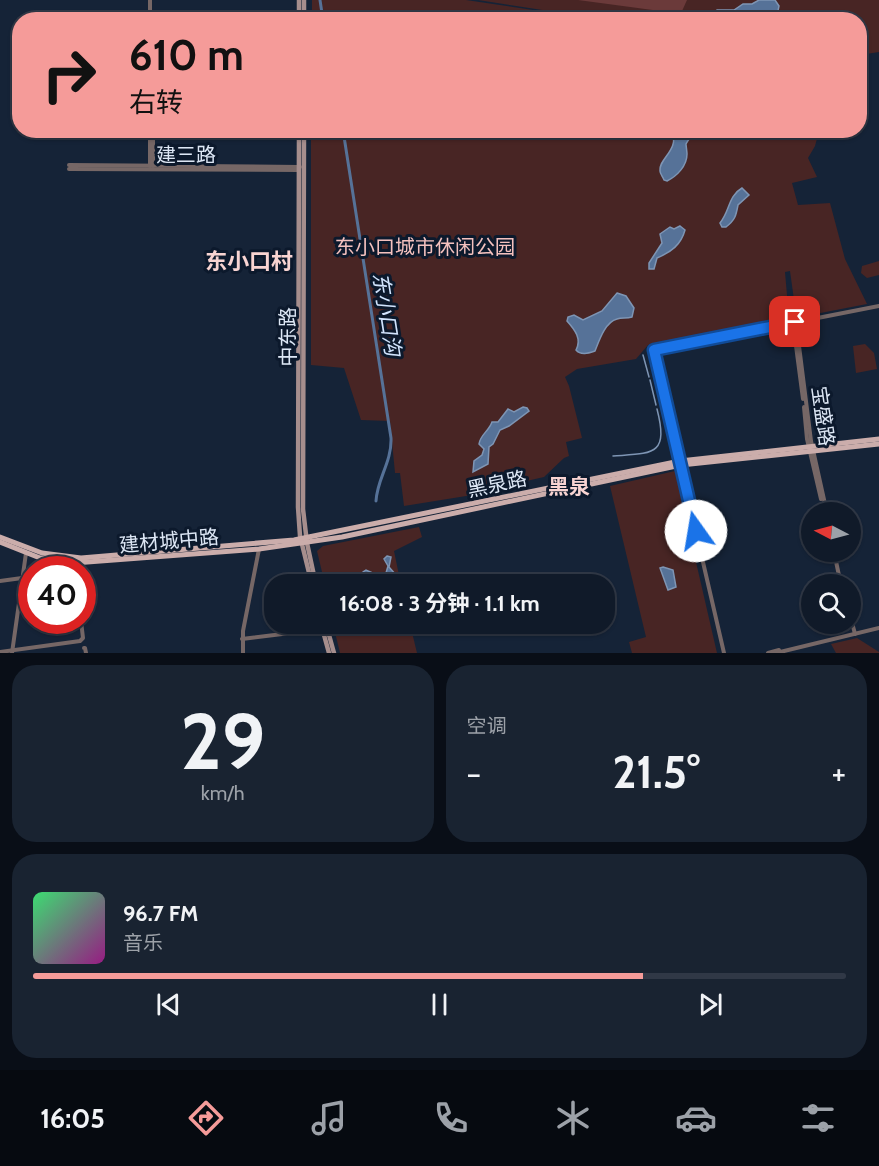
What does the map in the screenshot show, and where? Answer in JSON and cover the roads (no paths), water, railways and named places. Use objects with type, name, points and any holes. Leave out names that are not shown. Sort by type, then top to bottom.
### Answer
[{"type":"main road","name":"中东路","points":[[299,138],[298,507],[304,541]]},
{"type":"main road","name":"中东路","points":[[301,169],[303,138]]},
{"type":"main road","name":"黑泉路","points":[[304,541],[680,463],[879,441]]},
{"type":"main road","name":"建材城中路","points":[[0,537],[42,553],[67,558],[155,555]]},
{"type":"main road","name":"建材城中路","points":[[164,554],[259,549],[304,541]]},
{"type":"main road","name":"建材城中路","points":[[96,563],[164,554],[304,541]]},
{"type":"main road","points":[[304,541],[310,574]]},
{"type":"main road","points":[[304,541],[313,574]]},
{"type":"main road","name":"建材城中路","points":[[0,542],[37,556]]},
{"type":"main road","points":[[325,634],[329,653]]},
{"type":"main road","points":[[327,634],[334,653]]},
{"type":"street","points":[[151,138],[151,168]]},
{"type":"street","name":"建三路","points":[[69,167],[301,169]]},
{"type":"street","points":[[724,653],[654,350],[879,306]]},
{"type":"street","name":"宝盛路","points":[[794,322],[811,449],[823,502]]},
{"type":"street","points":[[243,653],[242,639],[259,549]]},
{"type":"street","points":[[25,556],[26,552]]},
{"type":"street","points":[[0,581],[18,579]]},
{"type":"street","points":[[12,652],[18,608]]},
{"type":"street","points":[[861,632],[879,628]]},
{"type":"street","points":[[0,652],[79,642],[82,640],[82,634]]},
{"type":"street","points":[[242,639],[274,634]]},
{"type":"street","points":[[768,653],[854,634]]},
{"type":"street","points":[[776,653],[854,634]]},
{"type":"water","points":[[759,0],[775,0],[779,6],[778,11],[775,12],[716,12],[717,10],[734,10],[743,4],[752,4]]},
{"type":"water","points":[[674,138],[689,138],[686,144],[687,158],[683,166],[667,181],[661,174],[660,167]]},
{"type":"water","points":[[742,188],[749,195],[738,205],[736,215],[731,222],[726,227],[722,227],[720,223],[734,195]]},
{"type":"water","points":[[680,226],[685,230],[678,244],[657,258],[654,269],[649,269],[649,263],[662,243],[660,234],[670,227],[674,229]]},
{"type":"water","points":[[617,293],[626,296],[634,308],[632,317],[619,318],[609,324],[595,351],[585,354],[578,352],[576,350],[578,338],[567,321],[568,317],[574,315],[583,320],[602,311]]},
{"type":"water","points":[[523,407],[529,411],[500,430],[489,447],[488,464],[473,472],[474,461],[482,455],[484,449],[479,444],[480,441],[492,422],[498,422],[508,409],[514,412]]},
{"type":"water","points":[[387,556],[391,557],[389,567],[395,574],[375,574],[386,573],[388,566],[384,559]]},
{"type":"water","points":[[660,568],[673,570],[676,587],[668,590]]},
{"type":"water","points":[[366,570],[375,574],[363,574]]},
{"type":"waterway","name":"东小口沟","points":[[320,0],[322,12]]},
{"type":"waterway","name":"东小口沟","points":[[344,138],[391,438],[391,447],[376,501]]},
{"type":"waterway","points":[[643,355],[649,377]]},
{"type":"waterway","points":[[650,380],[656,405]]},
{"type":"waterway","points":[[613,456],[648,452],[659,444],[661,436],[657,409]]},
{"type":"district","name":"东小口村","points":[[249,261]]},
{"type":"district","name":"黑泉","points":[[569,486]]},
{"type":"park label","name":"东小口城市休闲公园","points":[[425,247]]}]
